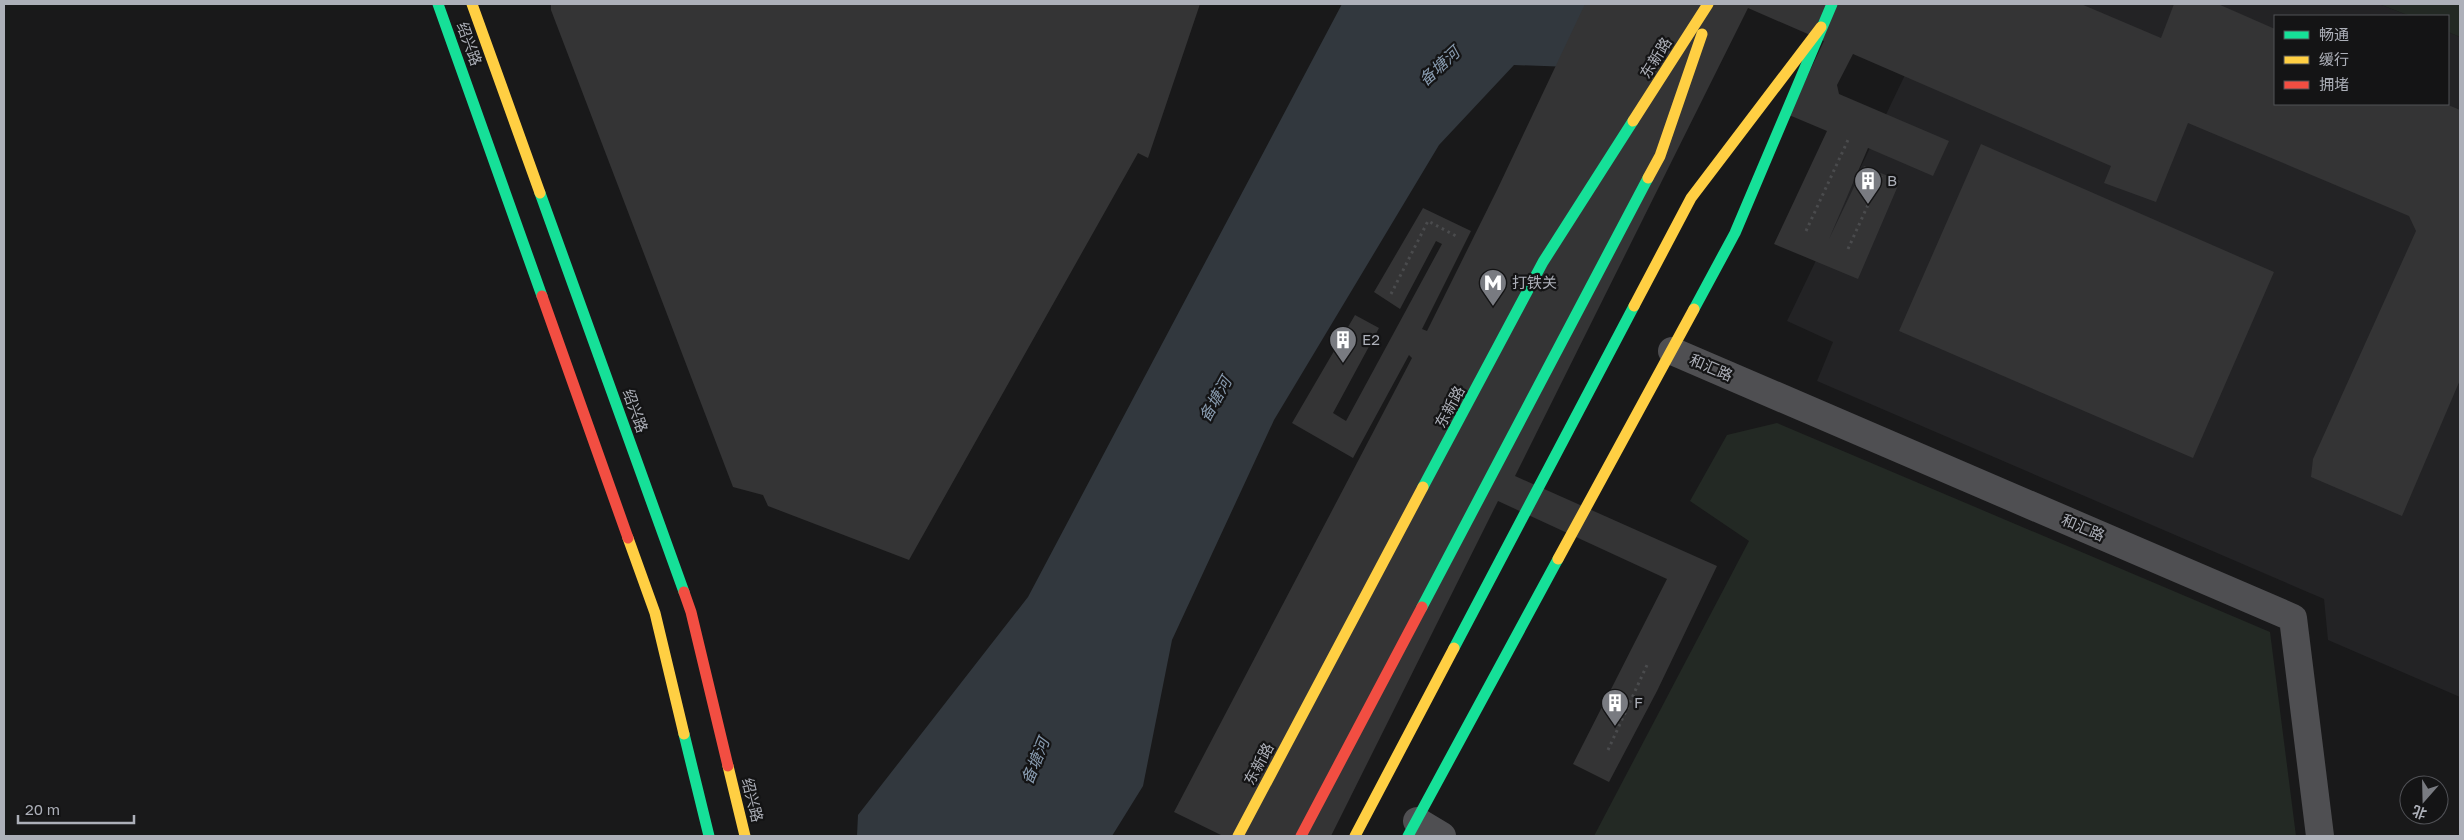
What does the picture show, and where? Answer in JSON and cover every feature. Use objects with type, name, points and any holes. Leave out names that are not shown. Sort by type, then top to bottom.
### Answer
[{"type":"main road","name":"绍兴路","points":[[438,4],[655,613],[709,836]]},
{"type":"main road","name":"绍兴路","points":[[472,4],[691,612],[745,836]]},
{"type":"main road","name":"东新路","points":[[1238,836],[1543,262],[1710,4]]},
{"type":"main road","name":"东新路","points":[[1301,836],[1660,156],[1710,4]]},
{"type":"main road","points":[[1412,828],[1735,233],[1832,4]]},
{"type":"main road","points":[[1355,836],[1691,198],[1821,27]]},
{"type":"street","name":"和汇路","points":[[1672,351],[2293,618],[2320,836]]},
{"type":"street","points":[[1412,828],[1442,836]]},
{"type":"path","points":[[1806,231],[1848,140]]},
{"type":"path","points":[[1848,249],[1882,174]]},
{"type":"path","points":[[1391,294],[1428,221],[1456,236]]},
{"type":"path","points":[[1608,750],[1647,665]]},
{"type":"shaded area","points":[[1939,4],[2379,4],[2407,15],[2274,15],[2274,105],[2449,105],[2449,32],[2460,37],[2460,697],[2328,640],[2324,599],[1817,381],[1833,342],[1787,321]]},
{"type":"shaded area","points":[[2379,4],[2460,4],[2460,37],[2449,32],[2449,15],[2407,15]]},
{"type":"shaded area","points":[[1777,423],[2270,632],[2296,836],[1594,836],[1749,541],[1690,501],[1727,435]]},
{"type":"water","name":"备塘河","points":[[1342,4],[1610,4],[1571,67],[1514,65],[1439,145],[1274,420],[1172,640],[1143,786],[1112,836],[857,836],[858,815],[1028,597]]},
{"type":"building","points":[[551,4],[1200,4],[1148,158],[1138,153],[909,560],[768,506],[763,495],[733,487],[551,10]]},
{"type":"building","name":"打铁关","points":[[1585,4],[2081,4],[2161,38],[2174,4],[2218,4],[2274,29],[2274,105],[2448,105],[2460,110],[2460,380],[2402,516],[2311,477],[2313,459],[2416,231],[2409,216],[2188,123],[2156,202],[2104,183],[2111,166],[1853,54],[1837,85],[1839,94],[1949,141],[1933,176],[1868,148],[1829,239],[1864,166],[1900,181],[1858,279],[1774,244],[1827,131],[1789,115],[1824,41],[1748,8],[1515,476],[1717,566],[1657,691],[1609,782],[1573,764],[1667,579],[1498,501],[1331,836],[1223,836],[1174,812],[1412,358],[1409,355],[1353,458],[1292,423],[1355,315],[1379,328],[1333,413],[1346,421],[1442,244],[1436,241],[1400,309],[1374,292],[1423,208],[1471,231],[1422,329],[1427,331],[1497,190]]},
{"type":"building","points":[[1981,144],[2274,272],[2193,458],[1899,331]]},
{"type":"traffic: fast","points":[[438,4],[542,296]]},
{"type":"traffic: fast","points":[[1694,309],[1735,233],[1832,4]]},
{"type":"traffic: fast","points":[[1423,487],[1543,262],[1633,121]]},
{"type":"traffic: fast","points":[[1422,607],[1648,178]]},
{"type":"traffic: fast","points":[[540,193],[684,592]]},
{"type":"traffic: fast","points":[[1454,648],[1634,306]]},
{"type":"traffic: fast","points":[[1408,836],[1558,559]]},
{"type":"traffic: fast","points":[[684,734],[709,836]]},
{"type":"traffic: slow","points":[[472,4],[540,193]]},
{"type":"traffic: slow","points":[[1633,121],[1708,4]]},
{"type":"traffic: slow","points":[[1634,306],[1691,198],[1821,27]]},
{"type":"traffic: slow","points":[[1648,178],[1660,156],[1702,34]]},
{"type":"traffic: slow","points":[[1558,559],[1694,309]]},
{"type":"traffic: slow","points":[[1238,836],[1423,487]]},
{"type":"traffic: slow","points":[[628,538],[655,613],[684,734]]},
{"type":"traffic: slow","points":[[1355,836],[1454,648]]},
{"type":"traffic: slow","points":[[728,766],[745,836]]},
{"type":"traffic: jam","points":[[542,296],[628,538]]},
{"type":"traffic: jam","points":[[684,592],[691,612],[728,766]]},
{"type":"traffic: jam","points":[[1301,836],[1422,607]]},
{"type":"place","name":"B","points":[[1868,205]]},
{"type":"place","name":"打铁关","points":[[1493,307]]},
{"type":"place","name":"E2","points":[[1343,364]]},
{"type":"place","name":"F","points":[[1615,727]]}]
